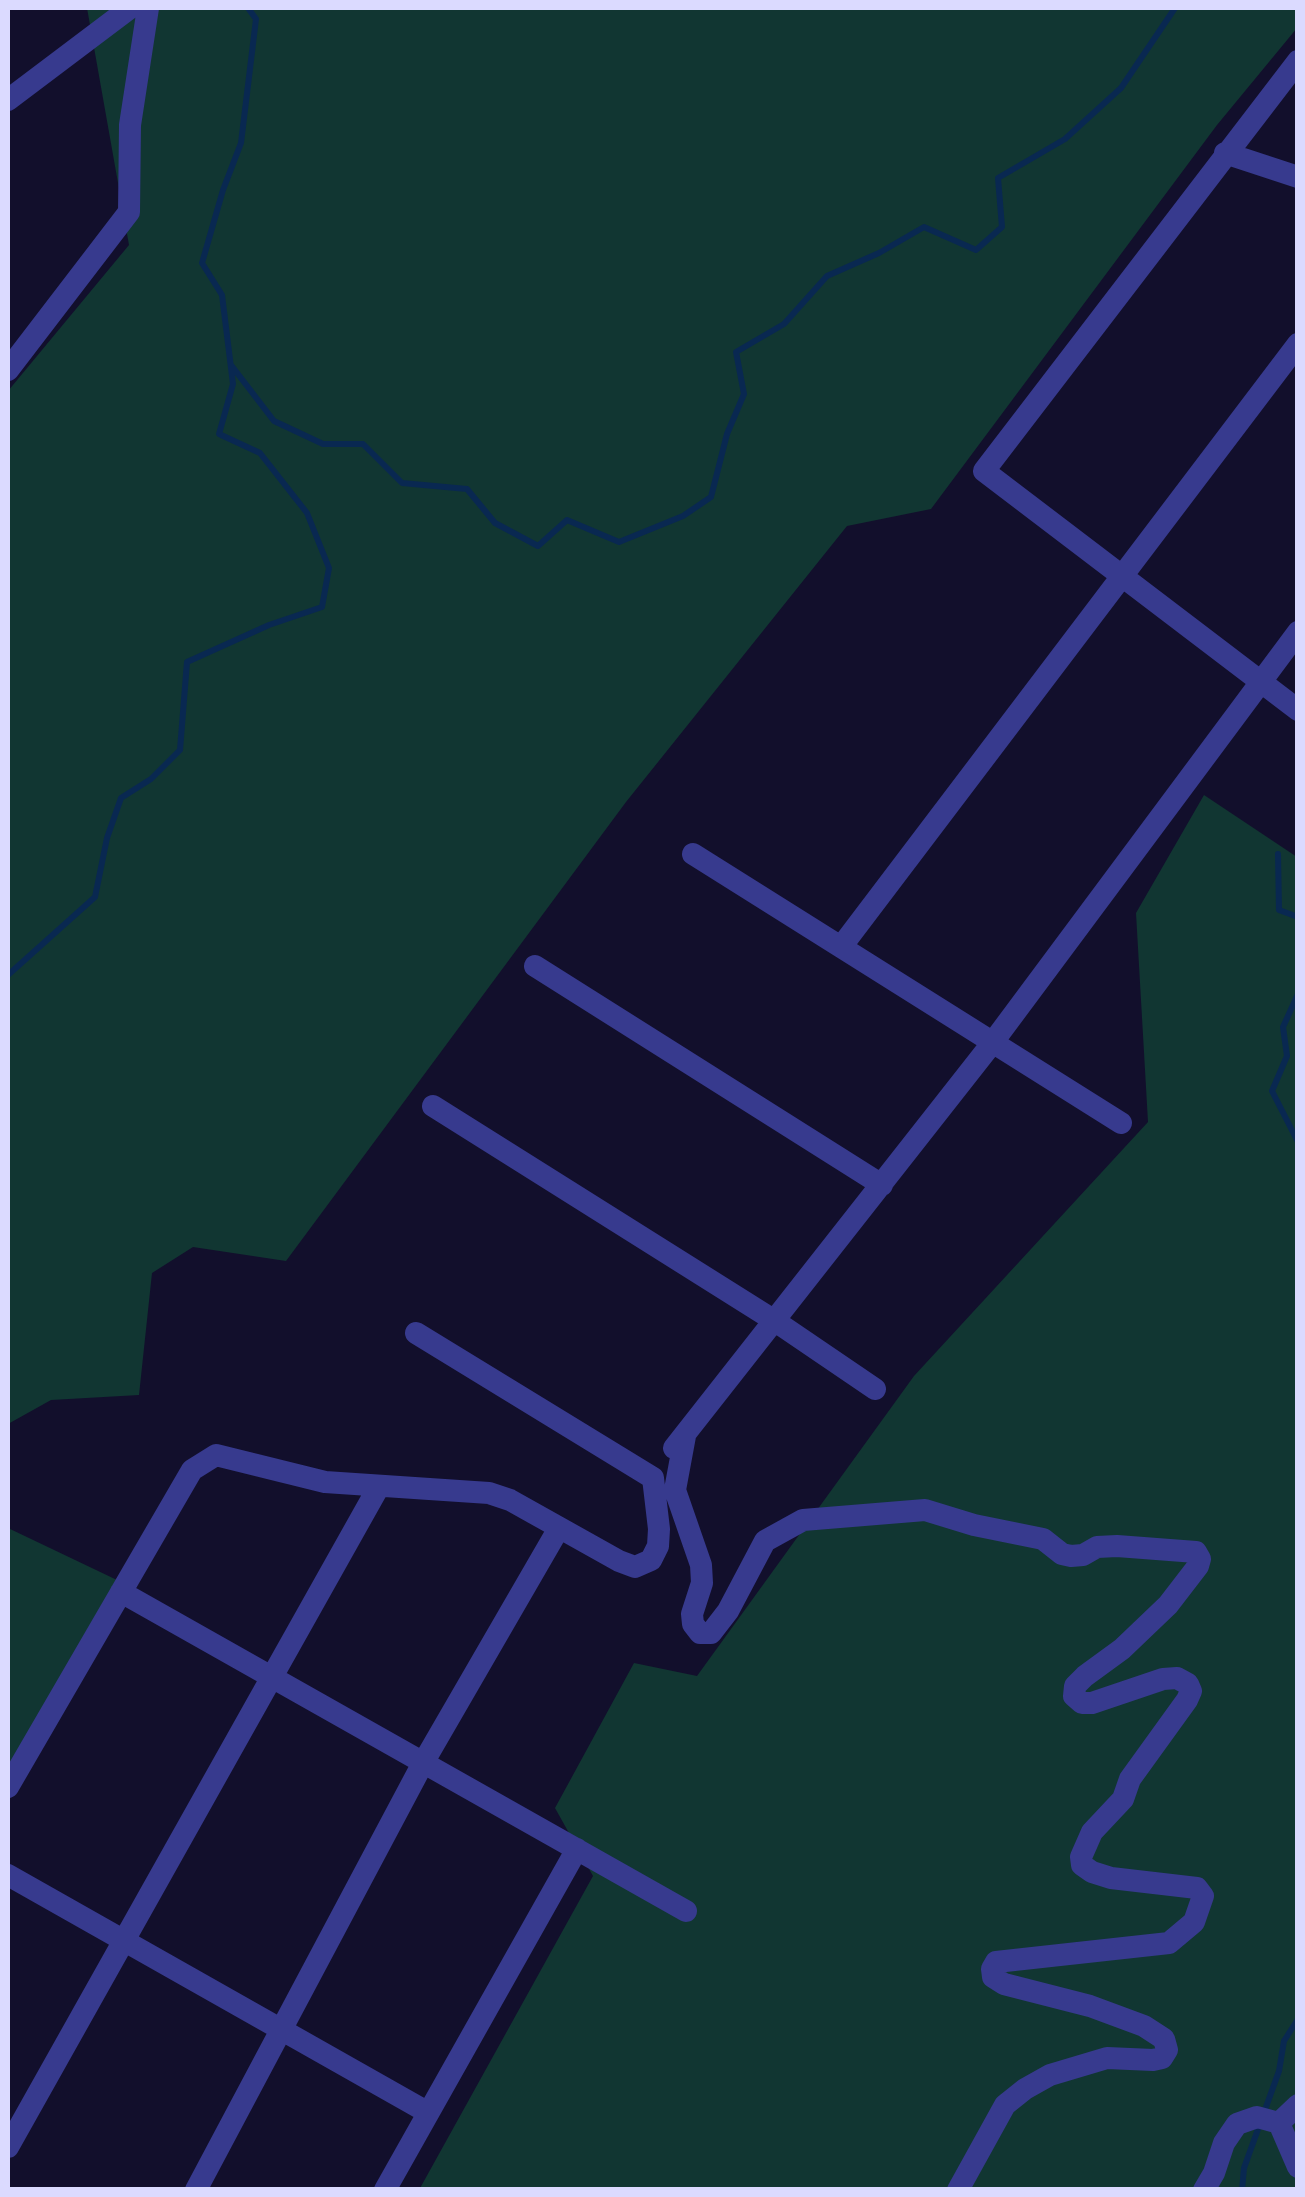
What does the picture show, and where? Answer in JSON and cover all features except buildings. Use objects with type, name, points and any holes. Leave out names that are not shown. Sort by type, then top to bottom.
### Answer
[{"type":"street","points":[[8,100],[130,8]]},
{"type":"street","points":[[8,370],[129,212],[130,125],[148,8]]},
{"type":"street","points":[[1298,61],[984,471],[1298,710]]},
{"type":"street","points":[[1225,153],[1298,177]]},
{"type":"street","points":[[841,948],[1298,344]]},
{"type":"street","points":[[8,1787],[192,1470],[216,1455],[326,1482],[488,1493],[510,1500],[635,1568],[651,1560],[660,1529],[653,1478],[664,1458],[993,1042],[1298,632]]},
{"type":"street","points":[[693,854],[1120,1122]]},
{"type":"street","points":[[534,966],[882,1185]]},
{"type":"street","points":[[434,1106],[775,1321],[875,1389]]},
{"type":"street","points":[[416,1332],[653,1478]]},
{"type":"street","points":[[684,1436],[675,1490],[701,1565],[702,1583],[692,1614],[700,1633],[711,1633],[728,1611],[766,1541],[803,1520],[925,1510],[1043,1538],[1062,1554],[1071,1556],[1116,1546],[1196,1552],[1200,1559],[1168,1605],[1122,1649],[1085,1676],[1075,1686],[1074,1696],[1082,1703],[1092,1704],[1163,1680],[1177,1678],[1188,1684],[1191,1690],[1187,1700],[1130,1780],[1123,1798],[1092,1832],[1080,1857],[1082,1865],[1092,1872],[1111,1878],[1197,1888],[1203,1896],[1194,1922],[1169,1943],[996,1962],[992,1969],[993,1977],[1004,1984],[1090,2006],[1144,2026],[1164,2040],[1167,2050],[1162,2058],[1153,2060],[1107,2058],[1050,2075],[1025,2088],[1006,2106],[958,2190]]},
{"type":"street","points":[[8,2148],[378,1488]]},
{"type":"street","points":[[196,2190],[423,1762],[559,1528]]},
{"type":"street","points":[[121,1592],[686,1911]]},
{"type":"street","points":[[385,2190],[577,1849]]},
{"type":"street","points":[[8,1875],[427,2112]]},
{"type":"street","points":[[1279,2123],[1298,2105]]},
{"type":"street","points":[[1204,2190],[1224,2143],[1237,2124],[1258,2117],[1279,2123]]},
{"type":"street","points":[[1279,2123],[1298,2167]]},
{"type":"green space","points":[[87,8],[1297,8],[1297,28],[1217,125],[931,509],[847,526],[626,802],[286,1261],[193,1247],[152,1273],[139,1395],[51,1400],[8,1424],[8,391],[129,245]]},
{"type":"green space","points":[[1204,795],[1297,857],[1297,2189],[419,2190],[593,1876],[555,1808],[634,1663],[697,1676],[914,1376],[1148,1122],[1136,913]]},
{"type":"green space","points":[[8,1528],[117,1580],[8,1769]]},
{"type":"waterway","points":[[8,975],[95,897],[107,838],[121,798],[151,779],[180,750],[187,662],[269,625],[322,607],[329,568],[307,513],[260,453],[219,434],[233,384],[222,295],[202,263],[241,143],[256,19],[248,8]]},
{"type":"waterway","points":[[231,365],[274,421],[323,444],[363,444],[402,483],[467,489],[495,523],[538,546],[567,520],[619,542],[683,516],[711,497],[727,434],[744,394],[736,352],[784,324],[827,276],[924,227],[976,250],[1002,227],[998,178],[1065,139],[1121,88],[1175,8]]},
{"type":"waterway","points":[[1278,854],[1279,910],[1298,917]]},
{"type":"waterway","points":[[1298,994],[1283,1027],[1287,1056],[1272,1091],[1298,1142]]},
{"type":"waterway","points":[[1242,2190],[1244,2168],[1279,2071],[1284,2041],[1298,2019]]}]
